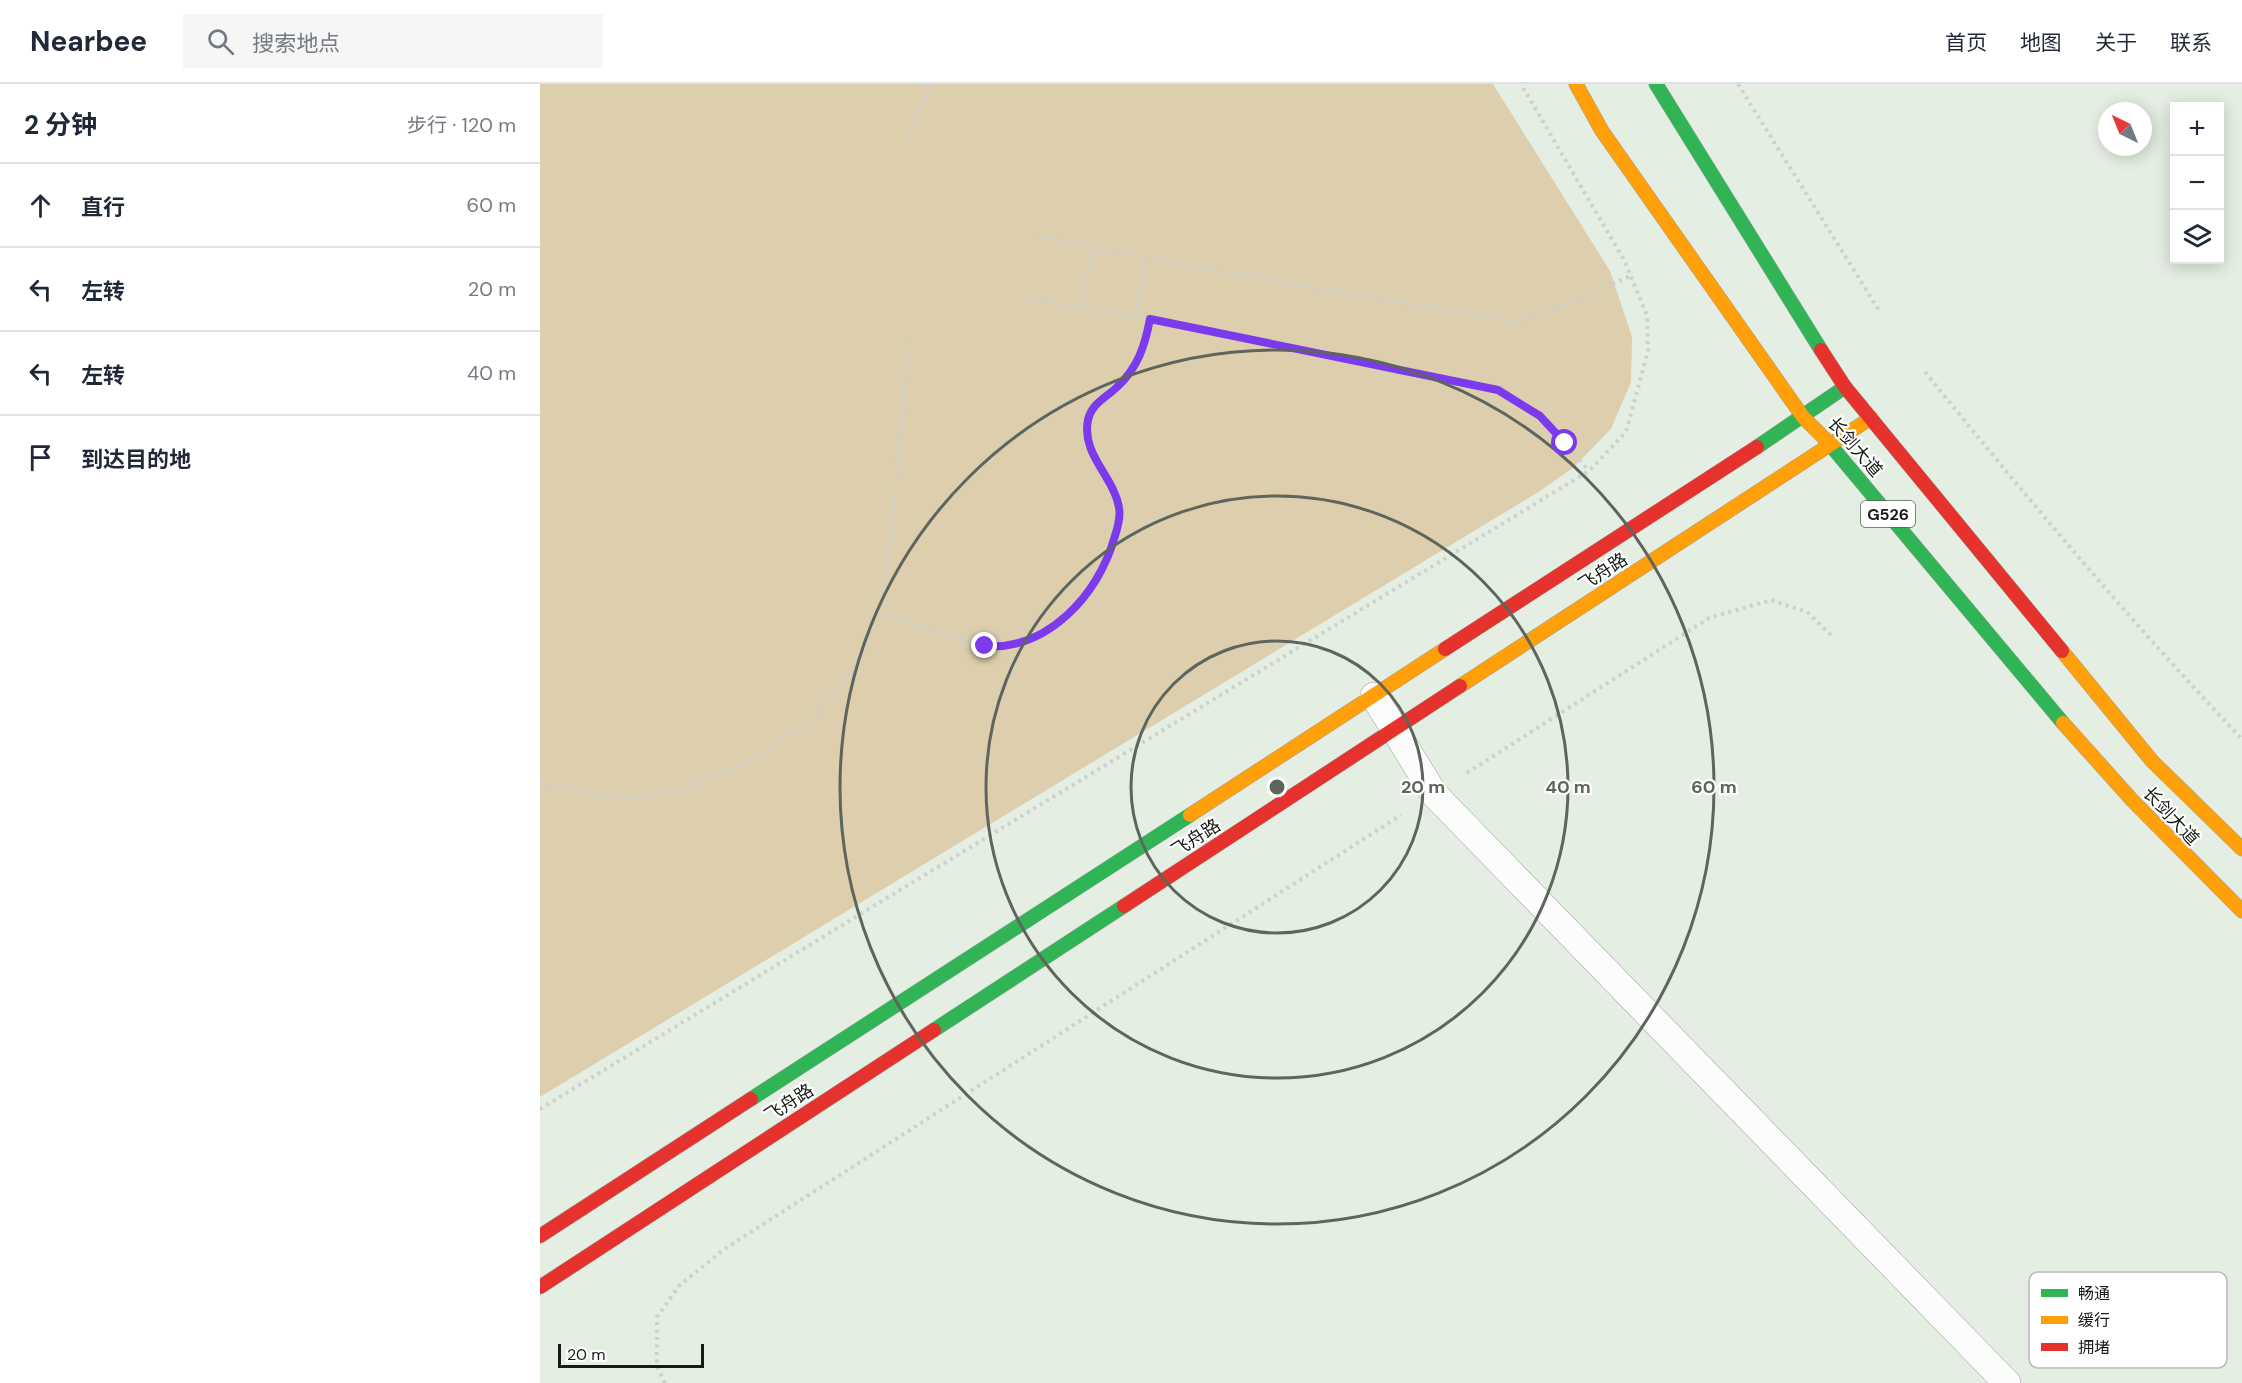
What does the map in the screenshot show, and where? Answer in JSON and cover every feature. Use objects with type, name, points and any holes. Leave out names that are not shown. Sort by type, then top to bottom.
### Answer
[{"type":"main road","name":"长剑大道","points":[[1576,84],[1602,131],[1803,417],[1830,444],[2097,763],[2180,853],[2242,911]]},
{"type":"main road","name":"长剑大道","points":[[1656,84],[1686,136],[1845,387],[2152,761],[2242,849]]},
{"type":"main road","name":"飞舟路","points":[[540,1236],[1803,417],[1845,387]]},
{"type":"main road","name":"飞舟路","points":[[540,1287],[1871,418]]},
{"type":"lane","points":[[1374,696],[1434,794],[2007,1383]]},
{"type":"path","points":[[924,84],[929,89]]},
{"type":"path","points":[[909,133],[932,84]]},
{"type":"path","points":[[540,1109],[1589,471],[1626,432],[1648,351],[1647,315],[1624,260],[1521,84]]},
{"type":"path","points":[[1738,84],[1880,312]]},
{"type":"path","points":[[1035,235],[1146,258],[1515,322],[1562,307],[1630,276]]},
{"type":"path","points":[[1080,306],[1095,247]]},
{"type":"path","points":[[1135,316],[1146,258]]},
{"type":"path","points":[[1023,297],[1135,316],[1498,390],[1540,416],[1589,471]]},
{"type":"path","points":[[880,614],[985,646],[1001,648],[1044,633],[1071,612],[1107,562],[1120,510],[1114,490],[1090,448],[1086,434],[1089,417],[1099,400],[1117,387],[1138,362],[1150,319]]},
{"type":"path","points":[[540,797],[542,782],[621,800],[679,790],[756,758],[813,717],[852,673],[880,604],[888,569],[908,343]]},
{"type":"path","points":[[1925,372],[2050,527],[2242,739]]},
{"type":"path","points":[[1464,775],[1709,618],[1771,600],[1807,612],[1831,635]]},
{"type":"path","points":[[665,1383],[657,1367],[657,1317],[679,1286],[723,1250],[1405,812]]},
{"type":"shaded area","points":[[540,84],[1493,84],[1610,271],[1632,337],[1631,382],[1611,429],[1574,467],[1540,491],[540,1097]]},
{"type":"traffic: fast","points":[[1656,84],[1821,350]]},
{"type":"traffic: fast","points":[[1757,447],[1845,387]]},
{"type":"traffic: fast","points":[[1827,441],[2063,723]]},
{"type":"traffic: fast","points":[[751,1099],[1190,815]]},
{"type":"traffic: fast","points":[[934,1030],[1124,906]]},
{"type":"traffic: slow","points":[[1576,84],[1602,131],[1803,417],[1827,441]]},
{"type":"traffic: slow","points":[[1460,686],[1871,418]]},
{"type":"traffic: slow","points":[[1190,815],[1445,649]]},
{"type":"traffic: slow","points":[[2062,651],[2152,761],[2242,849]]},
{"type":"traffic: slow","points":[[2063,723],[2132,800],[2242,911]]},
{"type":"traffic: jam","points":[[1821,350],[1845,387],[2062,651]]},
{"type":"traffic: jam","points":[[1445,649],[1757,447]]},
{"type":"traffic: jam","points":[[1124,906],[1460,686]]},
{"type":"traffic: jam","points":[[540,1287],[934,1030]]},
{"type":"traffic: jam","points":[[540,1236],[751,1099]]},
{"type":"route","points":[[985,646],[1001,648],[1044,633],[1071,612],[1107,562],[1120,510],[1114,490],[1090,448],[1086,434],[1089,417],[1099,400],[1117,387],[1138,362],[1150,319],[1498,390],[1508,394],[1540,416],[1565,443]]}]
